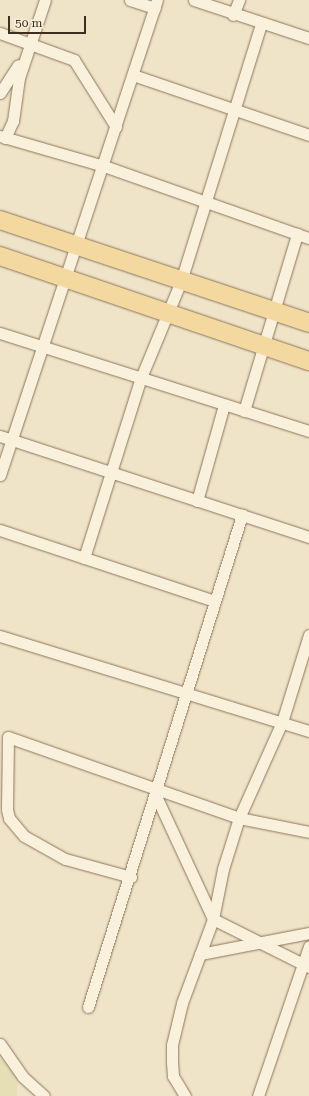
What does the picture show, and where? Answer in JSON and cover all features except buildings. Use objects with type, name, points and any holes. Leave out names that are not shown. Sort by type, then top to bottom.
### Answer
[{"type":"main road","points":[[0,220],[309,323]]},
{"type":"main road","points":[[0,256],[309,361]]},
{"type":"street","points":[[45,0],[30,43],[13,121],[2,137],[104,166],[206,200],[309,238]]},
{"type":"street","points":[[0,475],[78,246],[156,4],[130,0]]},
{"type":"street","points":[[194,0],[233,15],[309,38]]},
{"type":"street","points":[[233,15],[239,0]]},
{"type":"street","points":[[84,558],[140,380],[181,280],[261,24]]},
{"type":"street","points":[[0,34],[30,43],[74,60],[116,127]]},
{"type":"street","points":[[0,93],[30,43]]},
{"type":"street","points":[[133,75],[309,135]]},
{"type":"street","points":[[244,411],[276,312],[297,234]]},
{"type":"street","points":[[0,333],[43,346],[140,380],[309,431]]},
{"type":"street","points":[[197,502],[224,405]]},
{"type":"street","points":[[0,436],[110,474],[309,537]]},
{"type":"street","points":[[88,1007],[131,877],[214,601],[242,516]]},
{"type":"street","points":[[0,530],[214,601]]},
{"type":"street","points":[[185,1096],[173,1076],[172,1044],[200,954],[213,919],[223,869],[239,818],[282,722],[309,635]]},
{"type":"street","points":[[0,636],[187,692],[309,731]]},
{"type":"street","points":[[131,877],[65,859],[24,836],[9,818],[7,809],[4,735],[157,792],[239,818],[309,832]]},
{"type":"street","points":[[157,792],[213,919],[306,966]]},
{"type":"street","points":[[200,954],[239,949],[257,941],[309,932]]},
{"type":"street","points":[[258,1096],[306,966],[309,946]]},
{"type":"street","points":[[0,1044],[23,1076],[44,1096]]},
{"type":"shaded area","points":[[0,1057],[17,1077],[17,1096],[0,1096]]}]
